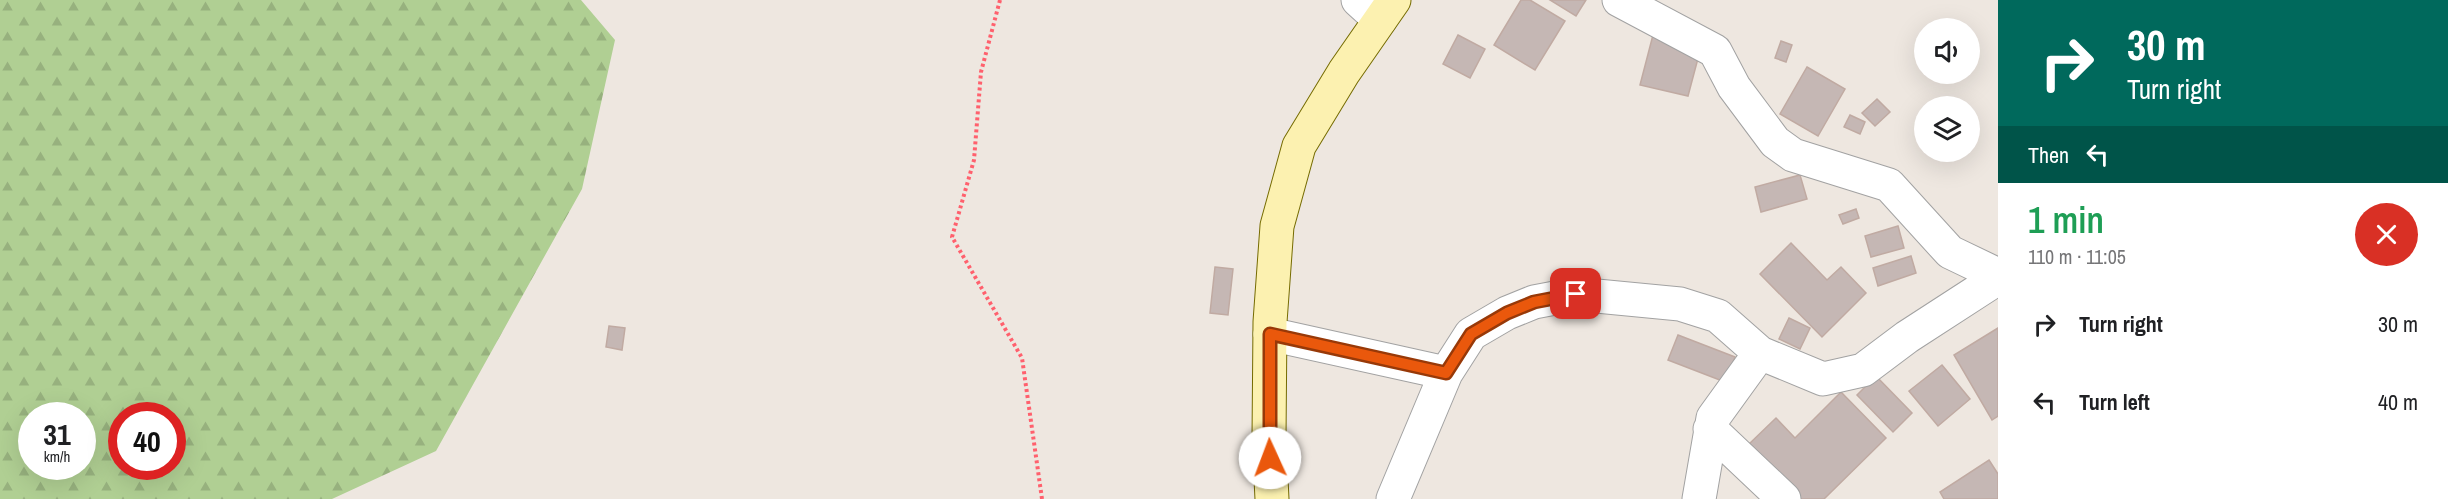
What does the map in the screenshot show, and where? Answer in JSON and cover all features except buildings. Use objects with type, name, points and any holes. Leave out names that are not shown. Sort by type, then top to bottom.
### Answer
[{"type":"street","points":[[1393,499],[1446,373],[1471,334],[1507,313],[1534,302],[1576,294],[1680,304],[1718,316],[1760,353],[1823,379],[1863,370],[1906,338],[1998,277],[1950,252],[1889,185],[1793,155],[1774,142],[1751,112],[1715,51],[1619,0]]},
{"type":"street","points":[[1272,499],[1269,438],[1270,334],[1277,226],[1299,146],[1344,72],[1377,7]]},
{"type":"street","points":[[1270,334],[1446,373]]},
{"type":"street","points":[[1699,499],[1713,418],[1760,353]]},
{"type":"street","points":[[1710,429],[1784,499]]},
{"type":"path","points":[[1000,0],[981,72],[974,160],[952,237],[1022,358],[1042,499]]},
{"type":"green space","points":[[0,0],[581,0],[615,40],[582,189],[436,451],[332,499],[0,499]]},
{"type":"route","points":[[1270,458],[1270,334],[1446,373],[1471,334],[1507,313],[1534,302],[1576,294]]}]
